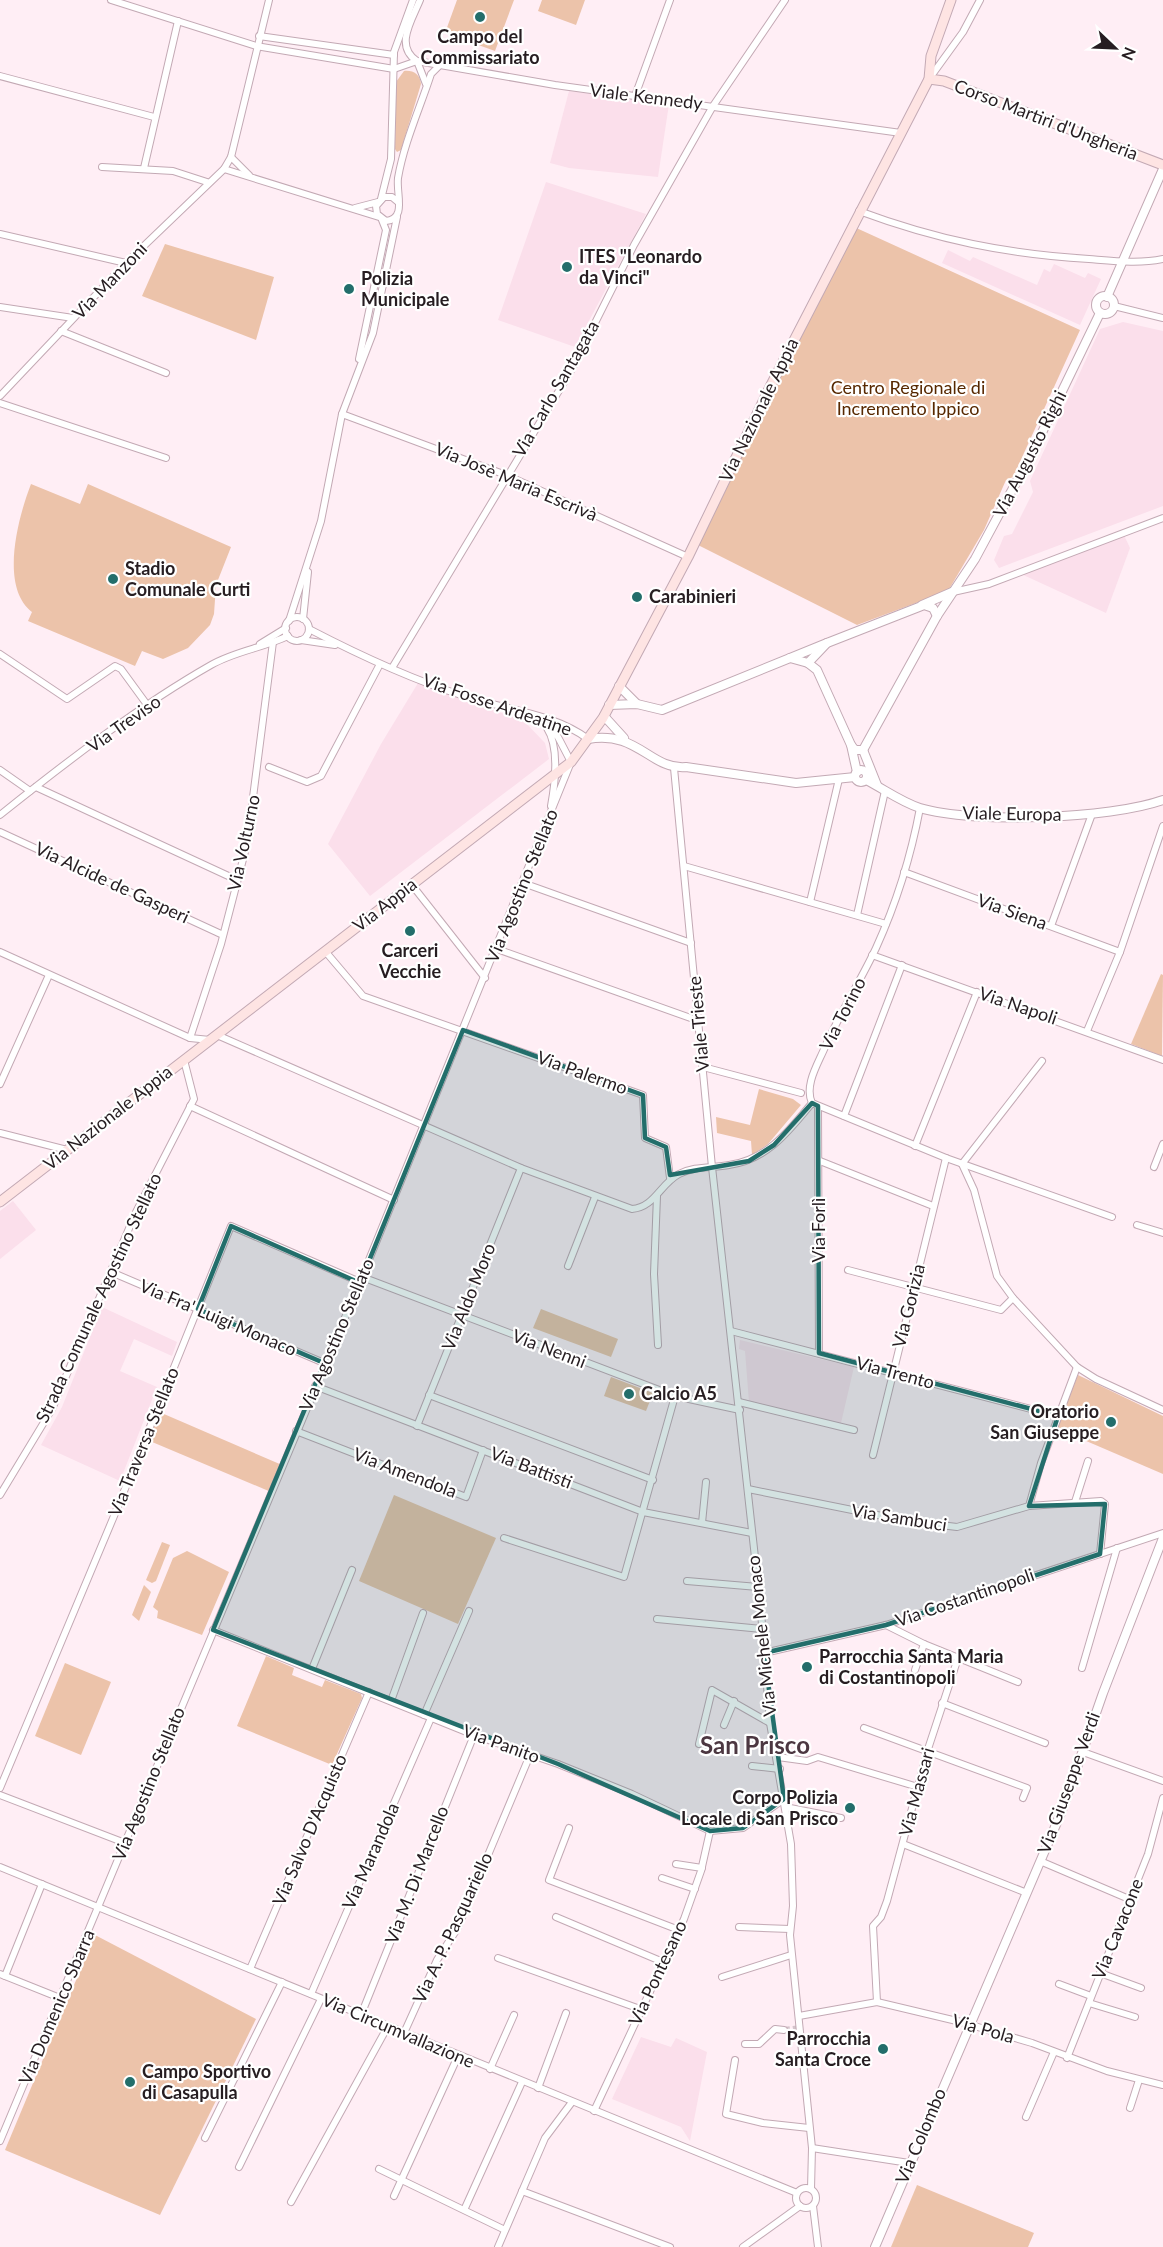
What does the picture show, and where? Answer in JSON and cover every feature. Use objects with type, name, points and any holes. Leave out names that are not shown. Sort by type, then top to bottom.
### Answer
[{"type":"main road","points":[[929,80],[931,56],[951,0]]},
{"type":"main road","name":"Via Nazionale Appia","points":[[588,739],[604,716],[688,557],[859,211],[929,80]]},
{"type":"main road","name":"Corso Martiri d'Ungheria","points":[[929,80],[944,81],[1163,167]]},
{"type":"main road","name":"Via Appia","points":[[213,1037],[571,762],[588,739]]},
{"type":"main road","name":"Via Nazionale Appia","points":[[0,1202],[213,1037]]},
{"type":"street","points":[[111,0],[256,45],[394,69],[417,61]]},
{"type":"street","points":[[269,0],[256,45],[231,157],[224,169],[390,221],[397,217]]},
{"type":"street","points":[[351,390],[364,342],[386,230],[376,210],[391,159],[394,55],[413,0]]},
{"type":"street","points":[[420,0],[404,41],[407,52],[417,61],[426,88]]},
{"type":"street","points":[[635,96],[670,0]]},
{"type":"street","name":"Via Carlo Santagata","points":[[392,668],[506,475],[572,369],[634,245],[713,105],[785,0]]},
{"type":"street","points":[[929,80],[963,32],[980,0]]},
{"type":"street","points":[[144,168],[178,21]]},
{"type":"street","points":[[259,36],[394,55]]},
{"type":"street","name":"Viale Kennedy","points":[[417,61],[555,86],[713,105],[901,133]]},
{"type":"street","points":[[310,558],[303,619],[309,629],[301,640],[294,640],[288,636],[286,628],[321,521],[342,414],[373,333],[400,210],[396,194],[402,162],[433,69],[440,65]]},
{"type":"street","points":[[0,76],[154,117]]},
{"type":"street","points":[[231,157],[249,176]]},
{"type":"street","points":[[391,159],[395,163],[402,162]]},
{"type":"street","points":[[102,167],[173,171],[207,182]]},
{"type":"street","points":[[1114,306],[1109,313],[1100,314],[1096,309],[1097,300],[1107,297],[1163,167]]},
{"type":"street","name":"Via Manzoni","points":[[0,396],[126,263],[207,182],[224,169]]},
{"type":"street","points":[[354,208],[392,197],[398,202]]},
{"type":"street","points":[[859,211],[925,235],[1028,256],[1123,262],[1163,259]]},
{"type":"street","points":[[0,234],[126,263]]},
{"type":"street","points":[[1107,297],[1114,306],[1163,318]]},
{"type":"street","points":[[0,307],[73,318]]},
{"type":"street","name":"Via Augusto Righi","points":[[863,750],[937,616],[975,559],[1033,451],[1100,314]]},
{"type":"street","points":[[61,331],[166,373]]},
{"type":"street","points":[[0,403],[166,458]]},
{"type":"street","name":"Via Josè Maria Escrivà","points":[[342,414],[506,475],[688,557]]},
{"type":"street","points":[[609,705],[637,704],[662,710],[953,592],[989,584],[1163,518]]},
{"type":"street","points":[[919,607],[924,605],[933,608],[937,616]]},
{"type":"street","points":[[289,621],[296,617],[303,619]]},
{"type":"street","name":"Via Treviso","points":[[257,646],[286,628]]},
{"type":"street","name":"Via Fosse Ardeatine","points":[[309,629],[339,646],[380,664],[461,695],[562,723],[588,739]]},
{"type":"street","name":"Via Treviso","points":[[0,815],[148,706],[210,666],[236,653],[288,636]]},
{"type":"street","name":"Via Fosse Ardeatine","points":[[301,640],[339,646]]},
{"type":"street","name":"Via Volturno","points":[[190,1038],[223,935],[247,844],[259,768],[273,642]]},
{"type":"street","points":[[808,663],[827,643]]},
{"type":"street","points":[[0,654],[67,699],[115,666],[121,669],[148,706]]},
{"type":"street","points":[[788,658],[808,663],[816,670],[851,745],[855,750],[863,750],[881,788],[856,915]]},
{"type":"street","points":[[269,767],[307,782],[321,776],[380,664]]},
{"type":"street","points":[[619,686],[637,704]]},
{"type":"street","points":[[533,715],[549,726],[558,737],[571,762]]},
{"type":"street","points":[[533,715],[551,735],[553,776],[547,823]]},
{"type":"street","points":[[604,716],[627,741]]},
{"type":"street","points":[[588,739],[605,736],[627,741],[674,768],[686,767],[796,783],[856,775],[851,745]]},
{"type":"street","name":"Via Agostino Stellato","points":[[99,1907],[324,1363],[394,1200],[571,762]]},
{"type":"street","name":"Viale Trieste","points":[[674,768],[712,1167],[731,1333]]},
{"type":"street","points":[[0,770],[33,789],[237,880]]},
{"type":"street","name":"Viale Europa","points":[[856,775],[866,772],[866,780],[920,808],[992,816],[1092,814],[1143,807],[1163,800]]},
{"type":"street","points":[[810,902],[838,779]]},
{"type":"street","name":"Via Torino","points":[[815,1104],[808,1094],[815,1071],[886,924],[904,872],[920,808]]},
{"type":"street","points":[[1051,926],[1092,814]]},
{"type":"street","points":[[1087,1031],[1119,952],[1163,826]]},
{"type":"street","name":"Via Alcide de Gasperi","points":[[0,832],[223,935]]},
{"type":"street","points":[[684,866],[886,924]]},
{"type":"street","name":"Via Siena","points":[[904,872],[1119,952]]},
{"type":"street","points":[[524,883],[691,943]]},
{"type":"street","points":[[412,885],[485,978]]},
{"type":"street","points":[[497,948],[699,1021]]},
{"type":"street","points":[[326,951],[363,996],[463,1030]]},
{"type":"street","points":[[0,952],[190,1038],[213,1037],[521,1168],[632,1209],[648,1204],[670,1178],[692,1169],[749,1161],[762,1155],[815,1104],[946,1158],[1112,1217]]},
{"type":"street","name":"Via Napoli","points":[[872,955],[1163,1060]]},
{"type":"street","points":[[844,1116],[902,965]]},
{"type":"street","points":[[0,1084],[49,975]]},
{"type":"street","points":[[915,1146],[977,992]]},
{"type":"street","name":"Via Palermo","points":[[463,1030],[643,1095],[645,1138],[666,1147],[670,1178]]},
{"type":"street","name":"Strada Comunale Agostino Stellato","points":[[0,1495],[52,1409],[136,1212],[194,1099],[184,1060]]},
{"type":"street","points":[[962,1164],[1042,1060]]},
{"type":"street","points":[[703,1068],[801,1093]]},
{"type":"street","name":"Via Forlì","points":[[815,1104],[819,1161],[819,1353]]},
{"type":"street","points":[[190,1106],[394,1200]]},
{"type":"street","points":[[0,1133],[67,1150]]},
{"type":"street","points":[[1154,1167],[1163,1144]]},
{"type":"street","name":"Via Gorizia","points":[[873,1455],[946,1158]]},
{"type":"street","points":[[819,1161],[933,1206]]},
{"type":"street","points":[[962,1164],[974,1190],[997,1275],[1013,1298],[1077,1367],[1096,1379],[1163,1410]]},
{"type":"street","name":"Via Aldo Moro","points":[[417,1426],[521,1168]]},
{"type":"street","points":[[657,1196],[654,1274],[658,1345]]},
{"type":"street","points":[[568,1266],[595,1197]]},
{"type":"street","points":[[1137,1225],[1163,1233]]},
{"type":"street","name":"Via Traversa Stellato","points":[[0,1788],[231,1226],[361,1280]]},
{"type":"street","points":[[848,1270],[1001,1310],[1013,1298]]},
{"type":"street","name":"Via Fra' Luigi Monaco","points":[[111,1272],[324,1363]]},
{"type":"street","name":"Via Nenni","points":[[361,1280],[461,1314],[675,1396],[740,1410]]},
{"type":"street","name":"Via Trento","points":[[731,1333],[819,1353],[1058,1416]]},
{"type":"street","name":"Via Michele Monaco","points":[[731,1333],[770,1724],[778,1757],[791,1844],[791,1955],[812,2148],[811,2189]]},
{"type":"street","points":[[1029,1506],[1058,1416],[1077,1367]]},
{"type":"street","name":"Via Battisti","points":[[315,1386],[643,1512],[752,1533]]},
{"type":"street","points":[[429,1395],[652,1480]]},
{"type":"street","points":[[504,1538],[624,1577],[675,1396]]},
{"type":"street","points":[[739,1402],[854,1430]]},
{"type":"street","name":"Via Amendola","points":[[296,1431],[466,1497],[483,1450]]},
{"type":"street","points":[[1075,1502],[1088,1461]]},
{"type":"street","points":[[702,1523],[705,1482]]},
{"type":"street","name":"Via Sambuci","points":[[748,1489],[907,1521],[957,1527],[1029,1506],[1104,1502],[1100,1554]]},
{"type":"street","name":"Via Costantinopoli","points":[[764,1653],[886,1625],[1163,1533]]},
{"type":"street","name":"Via Giuseppe Verdi","points":[[969,2025],[1061,1813],[1163,1538]]},
{"type":"street","points":[[1082,1668],[1117,1548]]},
{"type":"street","points":[[312,1669],[352,1570]]},
{"type":"street","points":[[687,1581],[758,1587]]},
{"type":"street","points":[[424,1715],[469,1611]]},
{"type":"street","points":[[391,1701],[423,1612]]},
{"type":"street","points":[[657,1619],[762,1629]]},
{"type":"street","points":[[886,1625],[924,1644],[1018,1682]]},
{"type":"street","name":"Via Panito","points":[[213,1630],[474,1735],[632,1794],[710,1831]]},
{"type":"street","points":[[915,1670],[924,1644]]},
{"type":"street","name":"Via Massari","points":[[877,2002],[873,1926],[881,1917],[887,1901],[928,1749],[958,1658]]},
{"type":"street","points":[[699,1744],[712,1690],[770,1724]]},
{"type":"street","name":"Via Salvo D'Acquisto","points":[[250,1969],[369,1692]]},
{"type":"street","points":[[724,1725],[734,1701]]},
{"type":"street","points":[[942,1703],[1045,1743]]},
{"type":"street","name":"Via Marandola","points":[[310,1994],[431,1718]]},
{"type":"street","points":[[864,1728],[928,1749],[1027,1788],[1023,1798]]},
{"type":"street","name":"Via M. Di Marcello","points":[[361,2015],[474,1735]]},
{"type":"street","points":[[1083,1752],[1163,1781]]},
{"type":"street","name":"Via A. P. Pasquariello","points":[[404,2033],[444,1946],[457,1929],[530,1755]]},
{"type":"street","points":[[778,1757],[807,1761],[818,1757],[918,1787]]},
{"type":"street","points":[[752,1766],[780,1769]]},
{"type":"street","points":[[0,1795],[125,1843]]},
{"type":"street","name":"Via Cavacone","points":[[1067,2058],[1160,1826],[1163,1798]]},
{"type":"street","points":[[710,1831],[743,1828],[784,1799]]},
{"type":"street","points":[[785,1807],[841,1818]]},
{"type":"street","points":[[569,1828],[549,1880],[679,1930]]},
{"type":"street","name":"Via Pontesano","points":[[594,2111],[679,1930],[702,1868],[710,1831]]},
{"type":"street","points":[[903,1844],[1027,1893]]},
{"type":"street","points":[[1040,1861],[1129,1899]]},
{"type":"street","points":[[676,1864],[702,1868]]},
{"type":"street","name":"Via Circumvallazione","points":[[0,1867],[797,2193]]},
{"type":"street","points":[[662,1878],[695,1889]]},
{"type":"street","points":[[42,1884],[2,1975],[60,1998]]},
{"type":"street","name":"Via Domenico Sbarra","points":[[0,2141],[99,1907]]},
{"type":"street","points":[[556,1917],[663,1962]]},
{"type":"street","points":[[739,1927],[790,1929]]},
{"type":"street","points":[[722,1977],[791,1955]]},
{"type":"street","points":[[498,1958],[640,2009]]},
{"type":"street","points":[[1100,1973],[1141,1988]]},
{"type":"street","points":[[206,2138],[282,1982]]},
{"type":"street","points":[[1059,1984],[1135,2017]]},
{"type":"street","points":[[239,2167],[321,1999]]},
{"type":"street","name":"Via Pola","points":[[799,2016],[877,2002],[969,2025],[1067,2058],[1163,2085]]},
{"type":"street","points":[[538,2088],[566,2013]]},
{"type":"street","points":[[490,2069],[514,2015]]},
{"type":"street","name":"Via Colombo","points":[[875,2247],[969,2025]]},
{"type":"street","points":[[291,2202],[388,2026]]},
{"type":"street","points":[[745,2044],[759,2044],[775,2029],[784,2030]]},
{"type":"street","points":[[1026,2117],[1054,2052]]},
{"type":"street","points":[[394,2196],[459,2056]]},
{"type":"street","points":[[735,2060],[726,2114],[809,2128]]},
{"type":"street","points":[[1130,2108],[1139,2080]]},
{"type":"street","points":[[465,2208],[522,2082]]},
{"type":"street","points":[[498,2247],[545,2139],[572,2102]]},
{"type":"street","points":[[812,2148],[909,2163]]},
{"type":"street","points":[[379,2169],[465,2208],[505,2230]]},
{"type":"street","points":[[800,2206],[797,2202],[797,2193],[801,2189],[811,2189],[817,2197],[813,2206],[818,2247]]},
{"type":"street","points":[[522,2191],[670,2247]]},
{"type":"street","points":[[742,2247],[800,2206],[813,2206]]},
{"type":"highlighted area","points":[[463,1030],[643,1095],[645,1138],[666,1147],[670,1175],[749,1161],[774,1145],[812,1103],[818,1106],[819,1353],[1058,1416],[1029,1506],[1105,1504],[1100,1554],[886,1625],[764,1653],[784,1799],[743,1828],[732,1830],[710,1831],[558,1764],[213,1630],[324,1363],[198,1309],[231,1226],[360,1283]]},
{"type":"shaded area","points":[[569,91],[669,104],[658,177],[569,168],[550,163]]},
{"type":"shaded area","name":"ITES \"Leonardo da Vinci\"","points":[[546,182],[646,214],[575,347],[498,320]]},
{"type":"shaded area","points":[[948,250],[970,261],[973,257],[1037,285],[1044,269],[1050,272],[1054,264],[1085,278],[1088,273],[1101,279],[1080,325],[942,263]]},
{"type":"shaded area","points":[[1123,322],[1163,331],[1163,506],[999,568],[994,560],[1004,536],[1012,534],[1033,492],[1030,481],[1100,329]]},
{"type":"shaded area","points":[[1123,533],[1130,548],[1106,613],[1019,573]]},
{"type":"shaded area","points":[[418,683],[524,721],[545,743],[549,759],[370,896],[328,844],[381,744]]},
{"type":"shaded area","points":[[13,1201],[36,1230],[0,1259],[0,1211]]},
{"type":"shaded area","points":[[102,1307],[177,1342],[172,1356],[134,1339],[120,1371],[157,1387],[120,1481],[41,1445],[62,1407]]},
{"type":"shaded area","points":[[740,1340],[854,1367],[841,1423],[749,1402],[745,1351],[739,1349]]},
{"type":"shaded area","points":[[641,2037],[671,2047],[676,2038],[707,2052],[690,2141],[681,2127],[612,2099]]},
{"type":"green space","name":"Campo del Commissariato","points":[[457,0],[514,0],[495,51],[445,33]]},
{"type":"green space","points":[[542,0],[585,0],[576,25],[538,11]]},
{"type":"green space","points":[[404,71],[416,73],[421,84],[401,150],[397,152],[395,149],[396,82]]},
{"type":"green space","name":"Centro Regionale di Incremento Ippico","points":[[852,226],[1080,330],[1013,477],[1006,480],[984,530],[948,591],[857,625],[694,543]]},
{"type":"green space","points":[[165,244],[274,277],[256,340],[142,296]]},
{"type":"green space","name":"Stadio Comunale Curti","points":[[31,484],[80,504],[88,484],[231,547],[216,585],[214,614],[210,625],[188,648],[163,659],[142,651],[135,666],[28,621],[32,612],[22,601],[16,587],[14,552],[21,516]]},
{"type":"green space","points":[[1161,974],[1163,975],[1162,1056],[1131,1044]]},
{"type":"green space","points":[[759,1089],[793,1099],[801,1105],[768,1144],[752,1155],[751,1141],[717,1133],[716,1117],[750,1125]]},
{"type":"green space","points":[[541,1309],[618,1339],[611,1357],[533,1328]]},
{"type":"green space","name":"Oratorio San Giuseppe","points":[[1078,1375],[1163,1416],[1163,1474],[1056,1428]]},
{"type":"green space","name":"Calcio A5","points":[[611,1377],[653,1393],[646,1411],[604,1396]]},
{"type":"green space","points":[[157,1411],[282,1465],[271,1492],[145,1439]]},
{"type":"green space","points":[[394,1495],[496,1538],[458,1624],[359,1581]]},
{"type":"green space","points":[[162,1542],[170,1545],[156,1581],[152,1583],[146,1580]]},
{"type":"green space","points":[[187,1551],[229,1572],[202,1635],[157,1618],[158,1611],[153,1607],[173,1558]]},
{"type":"green space","points":[[144,1585],[151,1592],[139,1621],[132,1615]]},
{"type":"green space","points":[[266,1656],[294,1668],[292,1675],[322,1687],[325,1680],[361,1694],[362,1698],[332,1765],[237,1726]]},
{"type":"green space","points":[[65,1663],[111,1682],[81,1755],[35,1736]]},
{"type":"green space","name":"Campo Sportivo di Casapulla","points":[[95,1935],[256,2019],[160,2215],[5,2150]]},
{"type":"green space","points":[[917,2185],[1034,2233],[1028,2247],[891,2247]]},
{"type":"tunnel","points":[[784,2030],[800,2028]]},
{"type":"place","name":"Campo del Commissariato","points":[[480,17]]},
{"type":"place","name":"ITES \"Leonardo da Vinci\"","points":[[567,267]]},
{"type":"place","name":"Polizia Municipale","points":[[349,289]]},
{"type":"place","name":"Stadio Comunale Curti","points":[[113,579]]},
{"type":"place","name":"Carabinieri","points":[[637,597]]},
{"type":"place","name":"Carceri Vecchie","points":[[410,931]]},
{"type":"place","name":"Calcio A5","points":[[629,1394]]},
{"type":"place","name":"Oratorio San Giuseppe","points":[[1111,1422]]},
{"type":"place","name":"Parrocchia Santa Maria di Costantinopoli","points":[[807,1667]]},
{"type":"place","name":"Corpo Polizia Locale di San Prisco","points":[[850,1808]]},
{"type":"place","name":"Parrocchia Santa Croce","points":[[883,2049]]},
{"type":"place","name":"Campo Sportivo di Casapulla","points":[[130,2082]]},
{"type":"district","name":"San Prisco","points":[[755,1746]]}]
